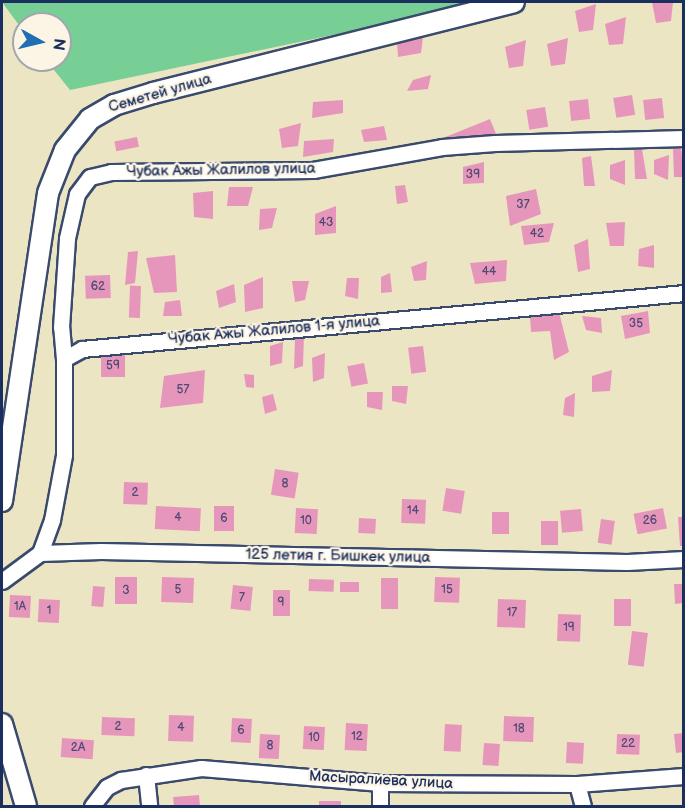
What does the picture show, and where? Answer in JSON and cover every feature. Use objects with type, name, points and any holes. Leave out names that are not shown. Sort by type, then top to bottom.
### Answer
[{"type":"street","name":"Семетей улица","points":[[2,501],[48,193],[65,150],[90,119],[114,105],[153,93],[514,2]]},
{"type":"street","name":"Чубак Ажы Жалилов улица","points":[[64,359],[61,327],[67,238],[77,194],[90,177],[111,172],[313,170],[442,147],[495,143],[684,138]]},
{"type":"street","name":"Чубак Ажы Жалилов 1-я улица","points":[[64,359],[82,350],[109,345],[684,293]]},
{"type":"street","points":[[2,581],[40,553],[62,477],[64,359]]},
{"type":"street","name":"125 летия г. Бишкек улица","points":[[40,553],[101,551],[627,562],[684,559]]},
{"type":"street","points":[[2,724],[26,807]]},
{"type":"street","name":"Масыралиева улица","points":[[92,807],[106,787],[146,774],[201,768],[380,783],[577,784],[684,776]]},
{"type":"street","points":[[146,774],[149,807]]},
{"type":"street","points":[[380,783],[380,807]]},
{"type":"street","points":[[577,784],[583,807]]},
{"type":"green space","points":[[2,2],[490,2],[70,90],[56,72],[72,72],[72,12],[12,12],[12,16]]},
{"type":"building","points":[[652,2],[673,2],[671,21],[656,23]]},
{"type":"building","points":[[596,4],[593,30],[579,32],[575,11]]},
{"type":"building","points":[[626,17],[623,44],[609,45],[605,24]]},
{"type":"building","points":[[423,37],[421,53],[398,57],[397,42]]},
{"type":"building","points":[[568,38],[565,64],[551,66],[547,44]]},
{"type":"building","points":[[526,40],[523,66],[509,68],[505,47]]},
{"type":"building","points":[[431,75],[428,89],[407,91],[413,80]]},
{"type":"building","points":[[632,95],[635,115],[616,118],[613,98]]},
{"type":"building","points":[[662,98],[664,118],[645,120],[643,100]]},
{"type":"building","points":[[588,99],[590,119],[571,121],[569,101]]},
{"type":"building","points":[[343,100],[343,113],[312,118],[313,102]]},
{"type":"building","points":[[545,107],[548,127],[529,130],[526,110]]},
{"type":"building","points":[[490,119],[496,134],[450,153],[444,138]]},
{"type":"building","points":[[301,123],[298,146],[282,148],[279,129]]},
{"type":"building","points":[[384,126],[387,140],[364,142],[361,130]]},
{"type":"building","points":[[137,137],[139,147],[116,151],[114,141]]},
{"type":"building","points":[[334,139],[333,152],[303,157],[304,141]]},
{"type":"building","points":[[681,147],[684,177],[674,177],[673,149]]},
{"type":"building","points":[[642,149],[647,179],[635,179],[634,150]]},
{"type":"building","points":[[669,155],[668,180],[654,174],[654,160]]},
{"type":"building","points":[[591,156],[595,186],[584,186],[582,158]]},
{"type":"building","points":[[625,160],[625,185],[610,179],[610,165]]},
{"type":"building","points":[[484,162],[484,183],[463,184],[463,167]]},
{"type":"building","points":[[405,185],[408,202],[397,204],[395,186]]},
{"type":"building","points":[[229,187],[253,187],[248,206],[227,206]]},
{"type":"building","points":[[536,189],[541,214],[510,226],[506,196]]},
{"type":"building","points":[[213,191],[213,219],[194,217],[193,193]]},
{"type":"building","points":[[336,206],[336,233],[315,235],[315,214]]},
{"type":"building","points":[[277,208],[272,228],[259,230],[260,209]]},
{"type":"building","points":[[625,222],[624,246],[610,246],[606,223]]},
{"type":"building","points":[[554,223],[549,242],[524,245],[521,226]]},
{"type":"building","points":[[588,239],[590,269],[578,272],[574,245]]},
{"type":"building","points":[[654,245],[654,268],[638,266],[639,249]]},
{"type":"building","points":[[138,251],[135,283],[125,285],[128,252]]},
{"type":"building","points":[[175,255],[177,292],[154,293],[146,258]]},
{"type":"building","points":[[507,260],[506,281],[475,284],[470,263]]},
{"type":"building","points":[[427,261],[426,280],[414,281],[411,267]]},
{"type":"building","points":[[390,273],[392,292],[381,293],[381,277]]},
{"type":"building","points":[[110,275],[111,298],[86,299],[85,276]]},
{"type":"building","points":[[263,277],[263,308],[245,312],[244,285]]},
{"type":"building","points":[[347,278],[359,278],[358,299],[345,296]]},
{"type":"building","points":[[292,281],[309,281],[305,300],[295,302]]},
{"type":"building","points":[[234,284],[236,302],[219,308],[216,291]]},
{"type":"building","points":[[130,286],[141,286],[140,318],[129,318]]},
{"type":"building","points":[[180,300],[182,316],[163,316],[165,302]]},
{"type":"building","points":[[648,311],[650,333],[625,339],[621,316]]},
{"type":"building","points":[[559,312],[569,352],[554,360],[550,331],[531,332],[530,316]]},
{"type":"building","points":[[582,316],[601,318],[602,333],[586,330]]},
{"type":"building","points":[[304,335],[303,366],[294,369],[295,337]]},
{"type":"building","points":[[283,342],[282,363],[270,366],[270,346]]},
{"type":"building","points":[[423,346],[426,372],[411,374],[408,348]]},
{"type":"building","points":[[325,353],[324,378],[313,382],[312,358]]},
{"type":"building","points":[[101,355],[125,355],[125,377],[101,377]]},
{"type":"building","points":[[364,363],[368,384],[351,387],[347,366]]},
{"type":"building","points":[[205,370],[203,403],[160,408],[164,376]]},
{"type":"building","points":[[612,370],[610,391],[592,392],[592,376]]},
{"type":"building","points":[[244,374],[254,375],[254,388],[246,387]]},
{"type":"building","points":[[392,386],[408,386],[406,404],[392,401]]},
{"type":"building","points":[[367,392],[383,392],[382,410],[367,407]]},
{"type":"building","points":[[575,393],[574,417],[563,415],[565,398]]},
{"type":"building","points":[[273,394],[277,410],[265,414],[262,397]]},
{"type":"building","points":[[275,469],[299,473],[295,498],[271,495]]},
{"type":"building","points":[[124,482],[148,483],[147,505],[123,504]]},
{"type":"building","points":[[446,488],[465,491],[461,514],[442,511]]},
{"type":"building","points":[[402,499],[426,500],[425,524],[401,523]]},
{"type":"building","points":[[156,506],[201,508],[200,531],[155,529]]},
{"type":"building","points":[[214,506],[234,506],[234,531],[214,531]]},
{"type":"building","points":[[296,508],[318,509],[317,534],[295,533]]},
{"type":"building","points":[[663,508],[667,529],[638,534],[634,514]]},
{"type":"building","points":[[581,509],[583,531],[562,533],[560,511]]},
{"type":"building","points":[[492,512],[509,512],[509,534],[492,534]]},
{"type":"building","points":[[678,517],[684,517],[684,546],[680,546]]},
{"type":"building","points":[[359,518],[376,519],[375,534],[358,533]]},
{"type":"building","points":[[601,519],[615,521],[612,545],[598,543]]},
{"type":"building","points":[[541,521],[558,521],[558,545],[541,545]]},
{"type":"building","points":[[115,577],[137,577],[137,604],[115,604]]},
{"type":"building","points":[[162,577],[194,578],[193,603],[161,602]]},
{"type":"building","points":[[435,577],[460,578],[459,603],[434,602]]},
{"type":"building","points":[[381,578],[398,578],[398,609],[381,609]]},
{"type":"building","points":[[309,579],[334,580],[334,592],[309,591]]},
{"type":"building","points":[[340,582],[359,582],[359,592],[340,592]]},
{"type":"building","points":[[674,584],[684,584],[684,603],[675,604]]},
{"type":"building","points":[[233,585],[253,587],[250,611],[230,609]]},
{"type":"building","points":[[93,586],[105,587],[103,607],[91,606]]},
{"type":"building","points":[[273,590],[290,590],[290,616],[273,616]]},
{"type":"building","points":[[10,595],[31,596],[30,618],[9,617]]},
{"type":"building","points":[[39,599],[60,600],[59,623],[38,622]]},
{"type":"building","points":[[498,599],[526,600],[525,628],[497,627]]},
{"type":"building","points":[[614,599],[631,599],[631,626],[614,626]]},
{"type":"building","points":[[558,614],[581,615],[580,642],[557,641]]},
{"type":"building","points":[[632,631],[648,633],[644,667],[628,665]]},
{"type":"building","points":[[169,715],[194,716],[193,742],[168,741]]},
{"type":"building","points":[[504,716],[534,717],[533,742],[503,741]]},
{"type":"building","points":[[102,717],[135,718],[134,736],[101,735]]},
{"type":"building","points":[[232,718],[252,719],[251,743],[231,742]]},
{"type":"building","points":[[346,723],[368,724],[367,751],[345,750]]},
{"type":"building","points":[[445,724],[462,725],[461,752],[444,751]]},
{"type":"building","points":[[304,726],[325,727],[324,750],[303,749]]},
{"type":"building","points":[[684,733],[684,752],[676,753],[674,734]]},
{"type":"building","points":[[260,734],[280,735],[279,759],[259,758]]},
{"type":"building","points":[[617,734],[640,735],[639,755],[616,754]]},
{"type":"building","points":[[62,738],[94,740],[93,759],[61,757]]},
{"type":"building","points":[[567,742],[584,743],[583,764],[566,763]]},
{"type":"building","points":[[484,743],[500,744],[498,766],[482,765]]},
{"type":"building","points":[[199,795],[200,806],[174,806],[173,797]]},
{"type":"building","points":[[319,801],[341,801],[341,806],[319,806]]}]
